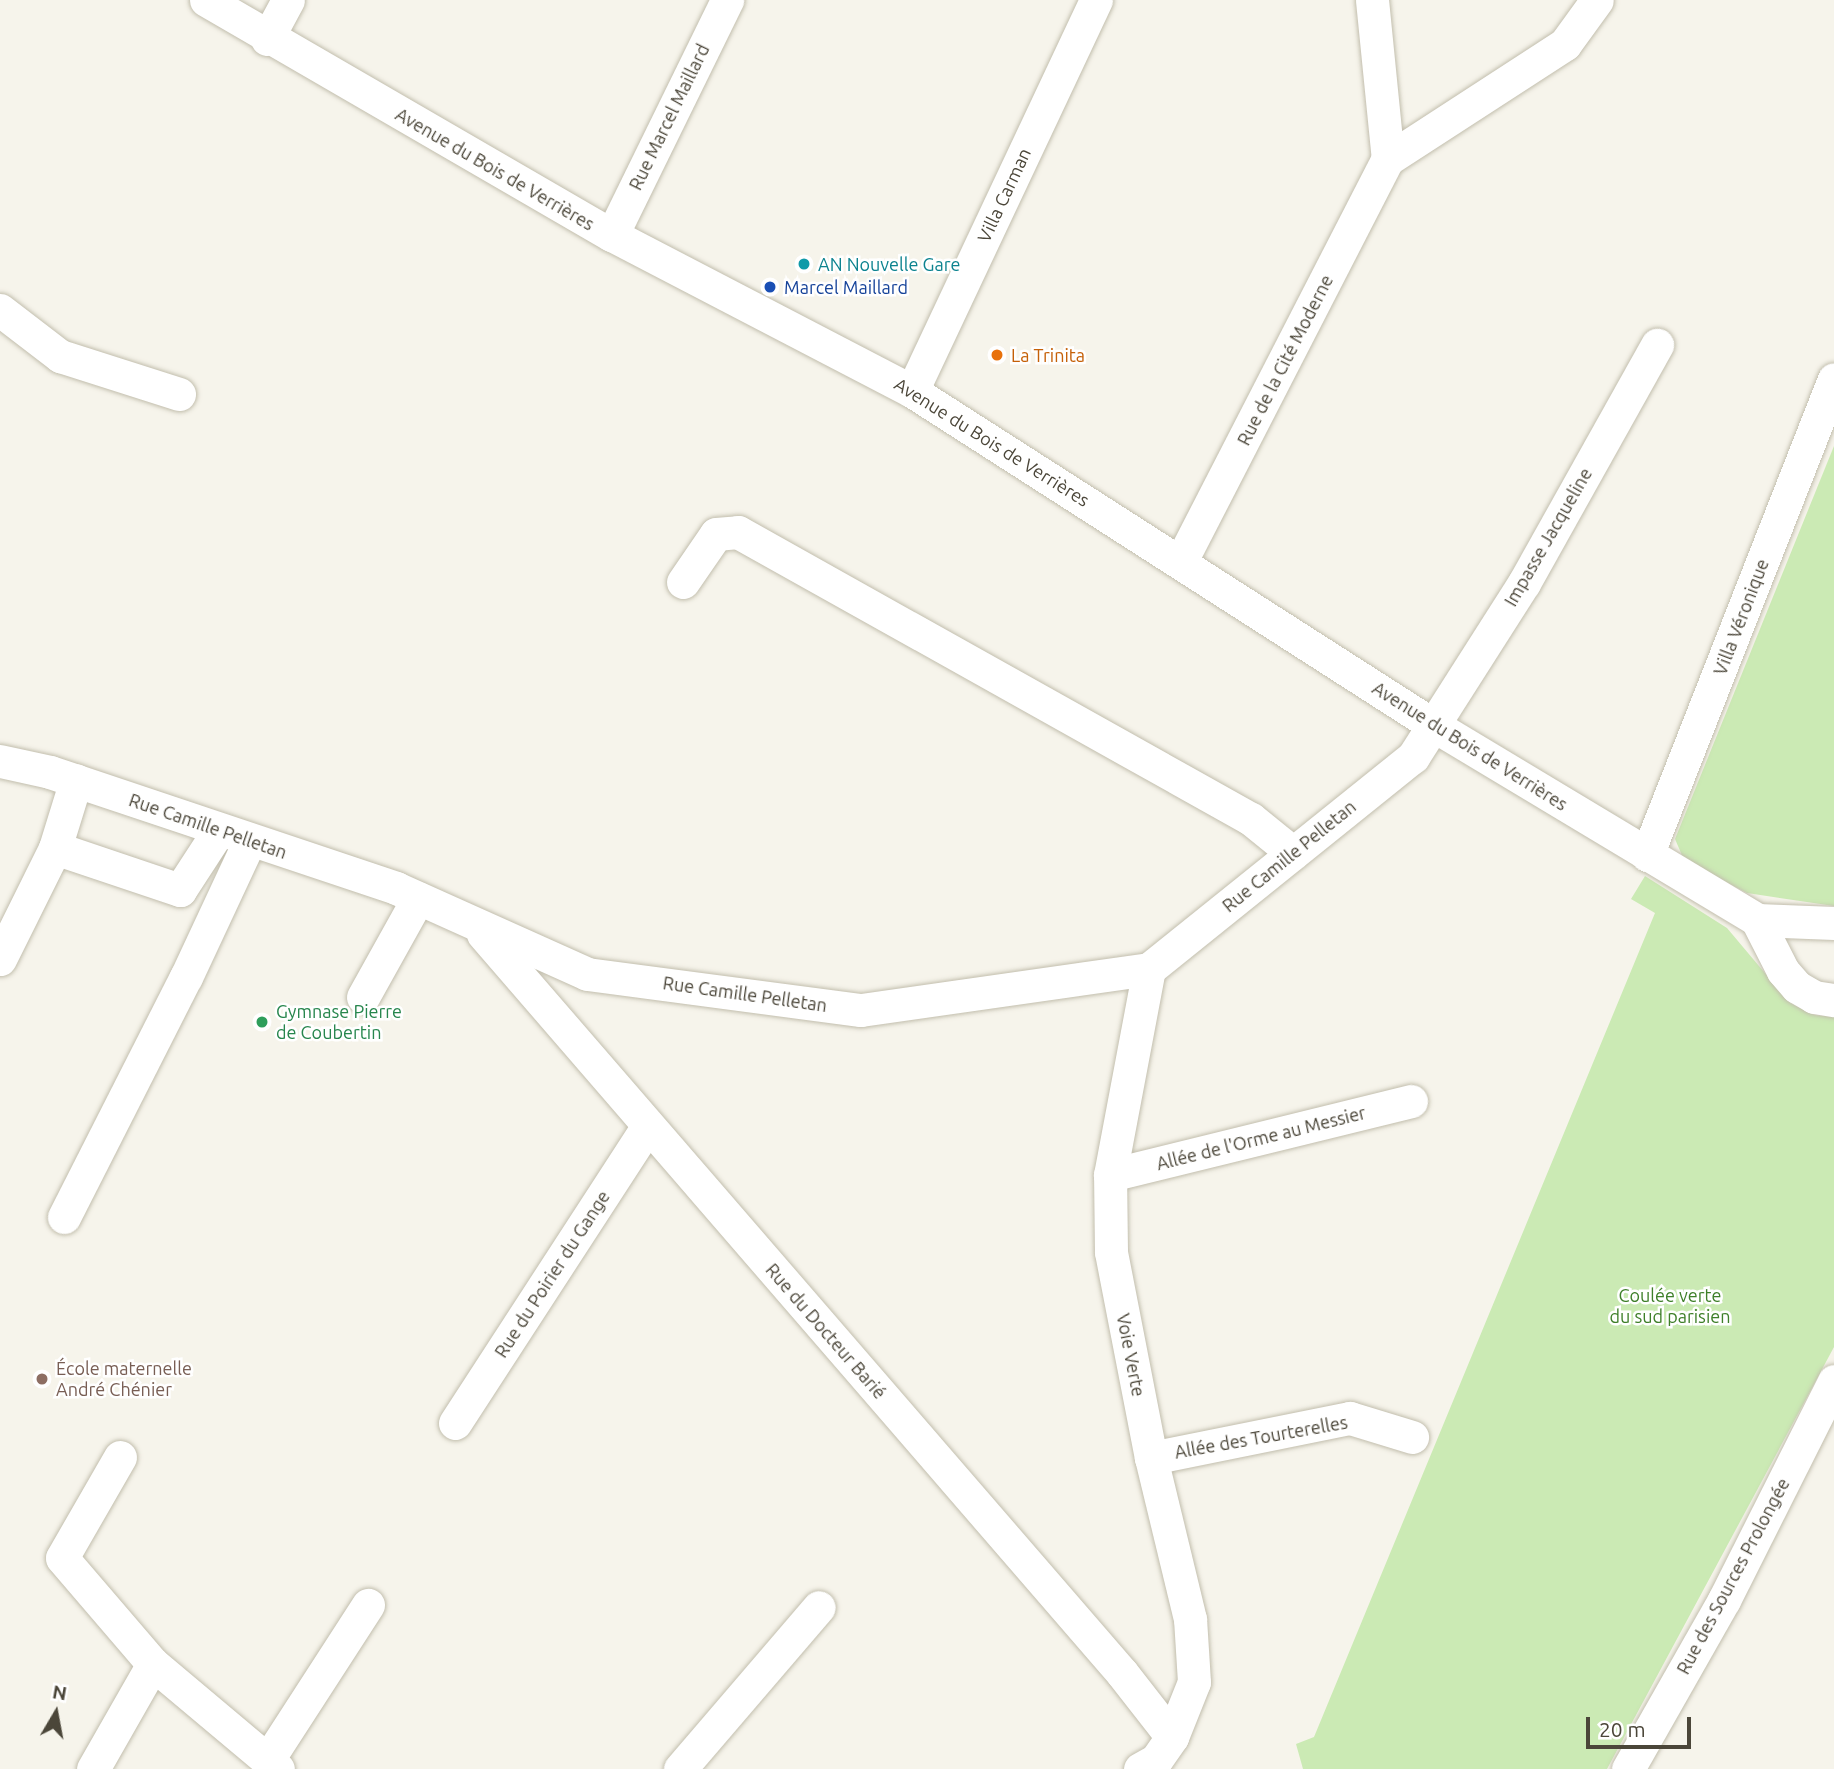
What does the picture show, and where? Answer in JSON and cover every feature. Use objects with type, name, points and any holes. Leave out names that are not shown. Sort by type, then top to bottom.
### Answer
[{"type":"street","name":"Avenue du Bois de Verrières","points":[[206,0],[267,39],[612,235],[912,391],[1433,725],[1756,920]]},
{"type":"street","points":[[267,39],[288,0]]},
{"type":"street","name":"Rue Marcel Maillard","points":[[612,235],[727,0]]},
{"type":"street","name":"Villa Carman","points":[[912,391],[1096,0]]},
{"type":"street","points":[[1372,0],[1388,159]]},
{"type":"street","name":"Rue de la Cité Moderne","points":[[1181,561],[1388,159],[1565,44],[1597,0]]},
{"type":"street","points":[[0,310],[60,356],[179,394]]},
{"type":"street","name":"Impasse Jacqueline","points":[[1433,725],[1524,583],[1657,345]]},
{"type":"street","name":"Villa Véronique","points":[[1647,855],[1834,379]]},
{"type":"street","points":[[683,582],[716,534],[738,532],[1251,820],[1293,853]]},
{"type":"street","name":"Rue Camille Pelletan","points":[[0,761],[76,780],[418,898],[477,928],[587,974],[861,1010],[1149,969],[1413,757],[1433,725]]},
{"type":"street","points":[[0,959],[55,848],[76,780]]},
{"type":"street","points":[[55,848],[180,890],[219,830]]},
{"type":"street","points":[[64,1217],[187,977],[250,840]]},
{"type":"street","points":[[363,997],[418,898]]},
{"type":"street","points":[[1756,920],[1834,923]]},
{"type":"street","points":[[1756,920],[1783,971],[1797,987],[1814,997],[1834,1000]]},
{"type":"street","name":"Rue du Docteur Barié","points":[[477,928],[1122,1673],[1172,1737]]},
{"type":"street","name":"Voie Verte","points":[[1140,1769],[1156,1760],[1172,1737],[1194,1682],[1190,1619],[1151,1458],[1111,1252],[1110,1175],[1149,969]]},
{"type":"street","name":"Allée de l'Orme au Messier","points":[[1110,1175],[1411,1101]]},
{"type":"street","name":"Rue du Poirier du Gange","points":[[455,1423],[648,1126]]},
{"type":"street","name":"Rue des Sources Prolongée","points":[[1628,1769],[1724,1600],[1834,1381]]},
{"type":"street","name":"Allée des Tourterelles","points":[[1151,1458],[1350,1418],[1412,1437]]},
{"type":"street","points":[[120,1457],[62,1558],[153,1664],[272,1765],[368,1605]]},
{"type":"street","points":[[680,1769],[819,1606]]},
{"type":"street","points":[[93,1769],[153,1664]]},
{"type":"green space","points":[[1834,446],[1834,906],[1747,893],[1684,860],[1675,839]]},
{"type":"green space","name":"Coulée verte du sud parisien","points":[[1645,876],[1727,928],[1790,1003],[1814,1015],[1834,1017],[1834,1347],[1607,1769],[1303,1769],[1296,1744],[1314,1737],[1655,913],[1631,899]]},
{"type":"place","name":"AN Nouvelle Gare","points":[[804,264]]},
{"type":"place","name":"Marcel Maillard","points":[[770,287]]},
{"type":"place","name":"La Trinita","points":[[997,355]]},
{"type":"place","name":"Gymnase Pierre de Coubertin","points":[[262,1022]]},
{"type":"place","name":"École maternelle André Chénier","points":[[42,1379]]}]
